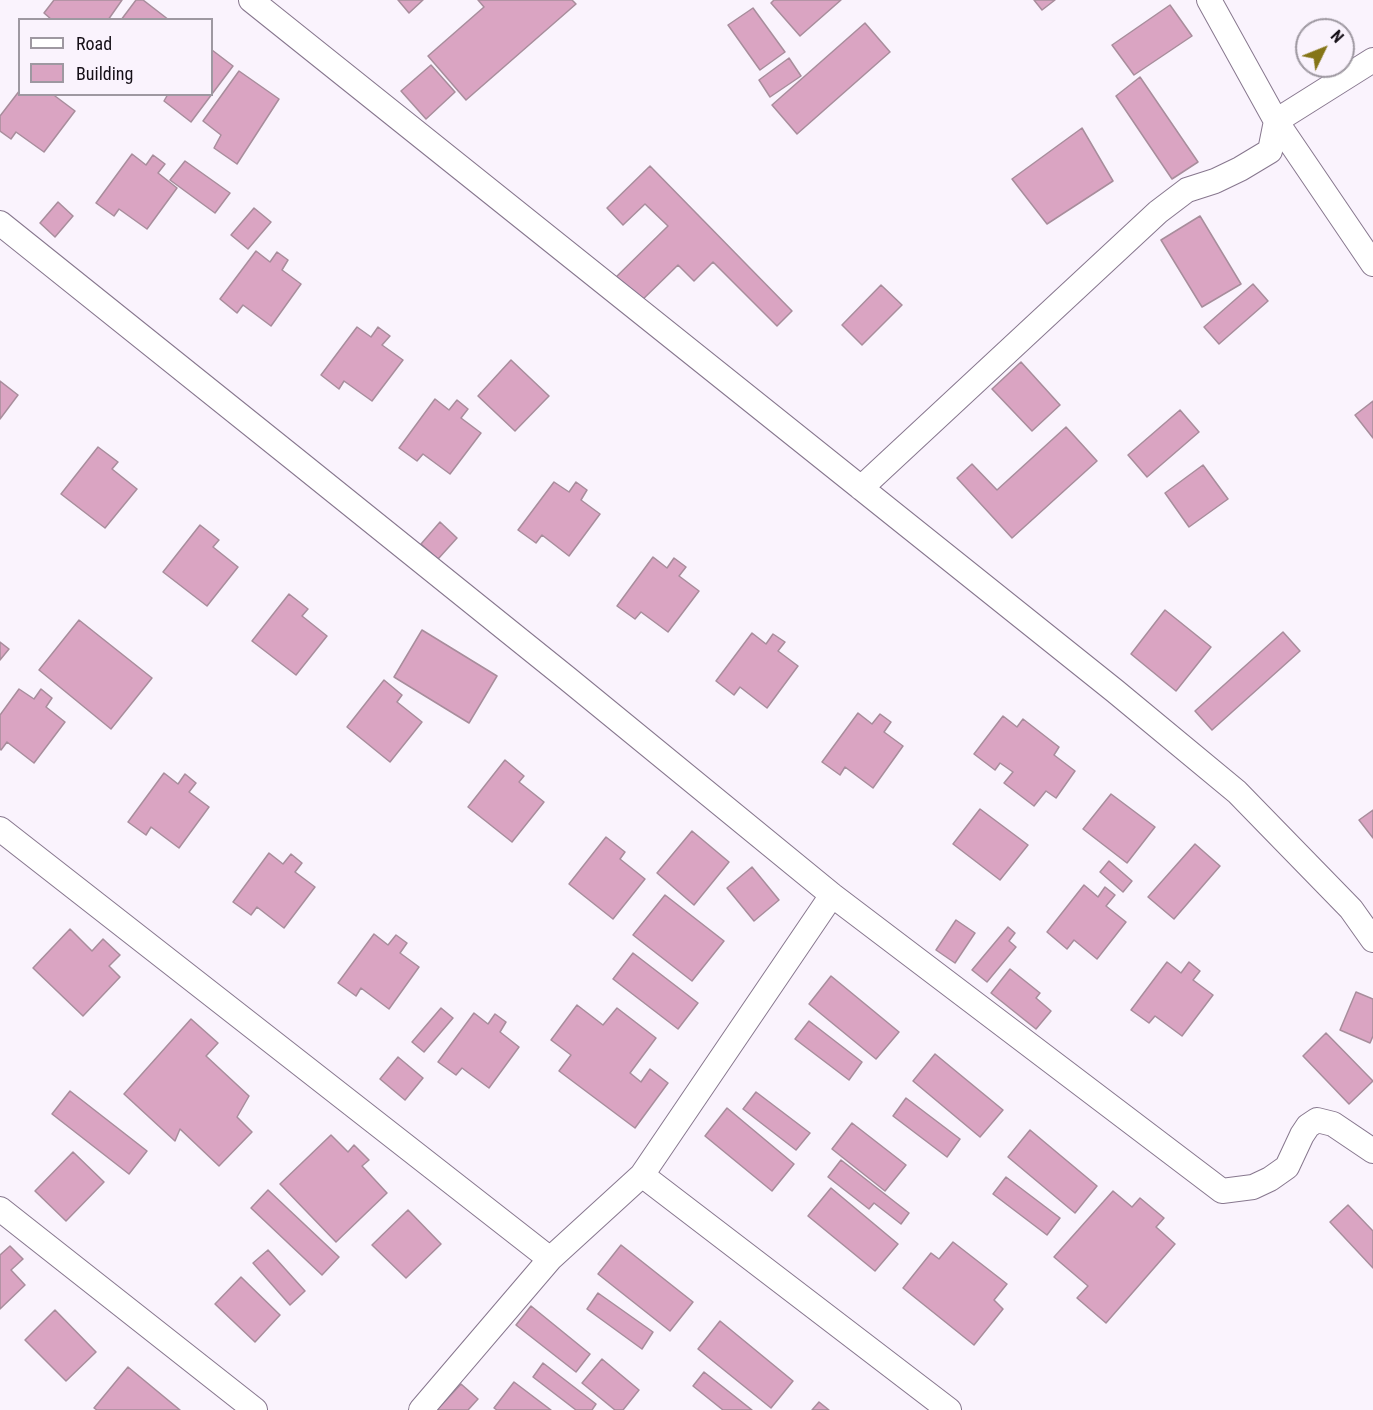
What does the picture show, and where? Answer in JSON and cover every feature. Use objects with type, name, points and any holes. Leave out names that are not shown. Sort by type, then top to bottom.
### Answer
[{"type":"street","points":[[251,0],[1116,691],[1237,792],[1351,909],[1373,940]]},
{"type":"street","points":[[1209,0],[1276,121],[1373,264]]},
{"type":"street","points":[[861,488],[1158,212],[1187,190],[1215,181],[1270,151],[1276,121],[1373,60]]},
{"type":"street","points":[[0,224],[503,626],[832,895],[1222,1191],[1253,1186],[1270,1179],[1287,1167],[1302,1134],[1317,1120],[1333,1124],[1373,1151]]},
{"type":"street","points":[[0,829],[550,1259]]},
{"type":"street","points":[[421,1410],[550,1259],[642,1175],[832,895]]},
{"type":"street","points":[[642,1175],[949,1410]]},
{"type":"street","points":[[0,1209],[255,1410]]},
{"type":"building","points":[[54,0],[122,0],[109,18],[50,18],[44,13]]},
{"type":"building","points":[[136,0],[143,0],[166,18],[122,18]]},
{"type":"building","points":[[398,0],[423,0],[409,13]]},
{"type":"building","points":[[478,0],[572,0],[576,4],[466,100],[428,56],[484,7]]},
{"type":"building","points":[[774,0],[841,0],[800,36],[771,3]]},
{"type":"building","points":[[1034,0],[1055,0],[1042,10]]},
{"type":"building","points":[[1170,5],[1192,36],[1134,75],[1112,45]]},
{"type":"building","points":[[753,8],[785,52],[760,70],[728,25]]},
{"type":"building","points":[[865,23],[890,52],[797,134],[772,105]]},
{"type":"building","points":[[213,51],[233,66],[213,93]]},
{"type":"building","points":[[789,58],[801,76],[770,97],[759,80]]},
{"type":"building","points":[[431,65],[455,92],[426,119],[401,91]]},
{"type":"building","points":[[239,71],[279,99],[237,164],[214,148],[221,135],[203,121]]},
{"type":"building","points":[[1140,77],[1198,162],[1172,179],[1116,96]]},
{"type":"building","points":[[18,93],[18,96],[55,96],[75,111],[44,152],[16,132],[11,139],[0,131],[0,116]]},
{"type":"building","points":[[167,96],[210,96],[191,122],[164,101]]},
{"type":"building","points":[[1082,128],[1113,181],[1047,224],[1012,179]]},
{"type":"building","points":[[132,154],[146,165],[153,155],[165,164],[158,173],[177,188],[147,229],[119,209],[114,216],[96,203]]},
{"type":"building","points":[[185,161],[230,193],[215,213],[170,180]]},
{"type":"building","points":[[650,166],[792,311],[777,326],[713,262],[694,281],[678,265],[635,307],[611,282],[668,226],[645,204],[623,225],[607,208]]},
{"type":"building","points":[[58,202],[73,216],[55,237],[40,223]]},
{"type":"building","points":[[254,208],[271,222],[248,249],[231,235]]},
{"type":"building","points":[[1200,216],[1241,284],[1202,307],[1161,240]]},
{"type":"building","points":[[256,251],[270,262],[277,252],[288,260],[282,270],[301,284],[271,326],[243,305],[237,313],[220,299]]},
{"type":"building","points":[[1253,284],[1268,301],[1219,344],[1204,327]]},
{"type":"building","points":[[881,285],[902,305],[862,345],[842,325]]},
{"type":"building","points":[[357,327],[371,337],[378,327],[390,336],[382,345],[403,360],[372,401],[344,381],[339,389],[321,375]]},
{"type":"building","points":[[511,360],[549,396],[515,431],[478,396]]},
{"type":"building","points":[[1021,362],[1060,405],[1032,431],[992,389]]},
{"type":"building","points":[[0,381],[18,395],[0,419]]},
{"type":"building","points":[[435,399],[449,410],[457,400],[468,409],[461,418],[481,433],[450,474],[423,454],[417,461],[399,448]]},
{"type":"building","points":[[1373,401],[1373,438],[1355,415]]},
{"type":"building","points":[[1180,410],[1199,432],[1147,477],[1128,455]]},
{"type":"building","points":[[1066,427],[1097,461],[1012,538],[957,478],[972,464],[997,490]]},
{"type":"building","points":[[98,447],[118,462],[112,469],[137,489],[105,528],[61,494]]},
{"type":"building","points":[[1203,465],[1228,499],[1189,527],[1165,493]]},
{"type":"building","points":[[554,482],[569,492],[576,482],[587,490],[581,500],[600,514],[569,556],[542,535],[536,543],[518,530]]},
{"type":"building","points":[[440,522],[457,538],[438,559],[421,544]]},
{"type":"building","points":[[200,525],[219,540],[213,547],[238,567],[207,606],[163,572]]},
{"type":"building","points":[[653,557],[667,568],[674,558],[686,567],[679,576],[699,591],[668,632],[641,612],[635,619],[617,606]]},
{"type":"building","points":[[289,594],[308,609],[302,616],[327,636],[296,675],[252,641]]},
{"type":"building","points":[[1165,610],[1211,647],[1176,691],[1131,654]]},
{"type":"building","points":[[79,620],[152,678],[111,729],[39,670]]},
{"type":"building","points":[[422,630],[497,676],[469,723],[394,677]]},
{"type":"building","points":[[1283,632],[1300,651],[1212,730],[1195,711]]},
{"type":"building","points":[[752,633],[766,644],[773,634],[785,642],[778,651],[798,666],[767,708],[740,687],[734,695],[716,681]]},
{"type":"building","points":[[0,642],[9,649],[0,660]]},
{"type":"building","points":[[384,680],[402,695],[397,702],[422,722],[390,762],[347,727]]},
{"type":"building","points":[[19,689],[34,699],[41,689],[52,698],[46,707],[65,722],[34,763],[7,742],[0,749],[0,715]]},
{"type":"building","points":[[858,713],[872,724],[880,714],[891,722],[884,732],[903,746],[873,788],[845,767],[840,775],[822,762]]},
{"type":"building","points":[[1003,716],[1017,727],[1023,719],[1059,747],[1054,755],[1075,771],[1056,798],[1046,791],[1034,806],[1004,783],[1013,772],[1000,763],[995,770],[974,754]]},
{"type":"building","points":[[505,760],[524,776],[519,782],[544,802],[512,842],[468,807]]},
{"type":"building","points":[[164,773],[178,784],[185,774],[196,783],[189,792],[209,807],[179,848],[151,827],[146,835],[128,822]]},
{"type":"building","points":[[1111,794],[1155,827],[1127,863],[1083,829]]},
{"type":"building","points":[[980,809],[1028,845],[1000,880],[953,844]]},
{"type":"building","points":[[1373,810],[1373,838],[1359,820]]},
{"type":"building","points":[[692,831],[729,862],[694,905],[657,873]]},
{"type":"building","points":[[606,837],[625,852],[620,859],[645,879],[613,919],[569,884]]},
{"type":"building","points":[[1195,844],[1220,866],[1174,919],[1148,897]]},
{"type":"building","points":[[269,853],[283,864],[291,854],[302,863],[295,872],[315,887],[284,928],[257,907],[251,915],[233,902]]},
{"type":"building","points":[[1109,861],[1132,881],[1123,892],[1100,872]]},
{"type":"building","points":[[752,867],[779,900],[754,921],[727,888]]},
{"type":"building","points":[[1084,885],[1098,897],[1105,887],[1115,895],[1106,906],[1126,922],[1097,959],[1074,940],[1067,949],[1047,932]]},
{"type":"building","points":[[665,895],[724,941],[692,981],[633,935]]},
{"type":"building","points":[[956,920],[975,933],[955,963],[936,950]]},
{"type":"building","points":[[1008,927],[1015,933],[1009,941],[1016,947],[987,982],[972,970]]},
{"type":"building","points":[[70,929],[92,951],[103,939],[120,955],[109,966],[120,977],[83,1016],[33,968]]},
{"type":"building","points":[[374,934],[388,945],[396,935],[407,943],[400,953],[419,967],[389,1009],[361,988],[356,996],[338,983]]},
{"type":"building","points":[[633,953],[698,1003],[678,1029],[613,979]]},
{"type":"building","points":[[1167,962],[1181,973],[1189,962],[1200,971],[1193,980],[1213,995],[1182,1036],[1155,1016],[1149,1023],[1131,1010]]},
{"type":"building","points":[[1010,969],[1040,993],[1036,998],[1051,1011],[1036,1029],[991,993]]},
{"type":"building","points":[[831,976],[899,1032],[876,1059],[809,1004]]},
{"type":"building","points":[[1356,992],[1373,999],[1373,1036],[1370,1043],[1340,1030]]},
{"type":"building","points":[[577,1005],[603,1025],[617,1008],[656,1038],[630,1073],[641,1082],[650,1069],[668,1083],[635,1128],[559,1071],[571,1055],[551,1040]]},
{"type":"building","points":[[441,1008],[453,1018],[424,1052],[412,1042]]},
{"type":"building","points":[[474,1013],[488,1024],[495,1014],[506,1022],[500,1032],[519,1047],[489,1088],[462,1068],[456,1075],[438,1062]]},
{"type":"building","points":[[191,1019],[218,1043],[206,1056],[249,1096],[237,1117],[252,1132],[219,1166],[180,1129],[175,1141],[124,1094]]},
{"type":"building","points":[[809,1021],[862,1062],[849,1080],[795,1039]]},
{"type":"building","points":[[1326,1033],[1373,1081],[1349,1104],[1303,1056]]},
{"type":"building","points":[[935,1054],[1003,1110],[980,1137],[913,1081]]},
{"type":"building","points":[[398,1057],[423,1078],[405,1100],[380,1079]]},
{"type":"building","points":[[70,1091],[147,1151],[129,1174],[52,1114]]},
{"type":"building","points":[[756,1092],[810,1133],[796,1150],[743,1109]]},
{"type":"building","points":[[906,1098],[960,1139],[947,1157],[893,1116]]},
{"type":"building","points":[[727,1108],[794,1164],[772,1191],[705,1136]]},
{"type":"building","points":[[852,1123],[906,1165],[885,1191],[832,1149]]},
{"type":"building","points":[[1030,1130],[1097,1186],[1075,1213],[1008,1157]]},
{"type":"building","points":[[331,1135],[348,1152],[354,1145],[369,1160],[362,1166],[387,1193],[336,1242],[280,1184]]},
{"type":"building","points":[[73,1152],[104,1182],[66,1221],[35,1191]]},
{"type":"building","points":[[841,1160],[909,1213],[901,1224],[874,1203],[869,1209],[828,1177]]},
{"type":"building","points":[[1006,1177],[1060,1218],[1047,1235],[993,1194]]},
{"type":"building","points":[[831,1188],[898,1244],[875,1271],[808,1216]]},
{"type":"building","points":[[268,1190],[339,1257],[322,1275],[251,1208]]},
{"type":"building","points":[[1113,1191],[1132,1207],[1140,1198],[1164,1218],[1156,1227],[1175,1244],[1106,1323],[1077,1298],[1088,1286],[1054,1257]]},
{"type":"building","points":[[1348,1205],[1373,1231],[1373,1268],[1330,1222]]},
{"type":"building","points":[[408,1210],[441,1244],[406,1278],[372,1245]]},
{"type":"building","points":[[953,1242],[1007,1284],[994,1300],[1003,1309],[974,1345],[903,1288],[931,1253],[939,1259]]},
{"type":"building","points":[[621,1245],[693,1302],[670,1331],[598,1274]]},
{"type":"building","points":[[10,1246],[23,1259],[11,1270],[25,1285],[0,1309],[0,1255]]},
{"type":"building","points":[[268,1250],[305,1291],[290,1305],[253,1263]]},
{"type":"building","points":[[241,1277],[280,1315],[255,1342],[215,1304]]},
{"type":"building","points":[[598,1293],[653,1332],[642,1349],[587,1309]]},
{"type":"building","points":[[531,1306],[590,1354],[576,1372],[516,1325]]},
{"type":"building","points":[[55,1310],[96,1352],[66,1381],[25,1340]]},
{"type":"building","points":[[720,1321],[793,1381],[771,1408],[698,1349]]},
{"type":"building","points":[[602,1359],[639,1390],[623,1410],[615,1410],[582,1383]]},
{"type":"building","points":[[543,1363],[596,1404],[592,1410],[576,1410],[533,1377]]},
{"type":"building","points":[[128,1367],[180,1410],[97,1410],[94,1408]]},
{"type":"building","points":[[704,1372],[752,1410],[723,1410],[693,1386]]},
{"type":"building","points":[[514,1382],[551,1410],[497,1410],[494,1408]]},
{"type":"building","points":[[461,1384],[478,1399],[468,1410],[437,1410]]},
{"type":"building","points":[[819,1402],[829,1410],[812,1410]]}]
